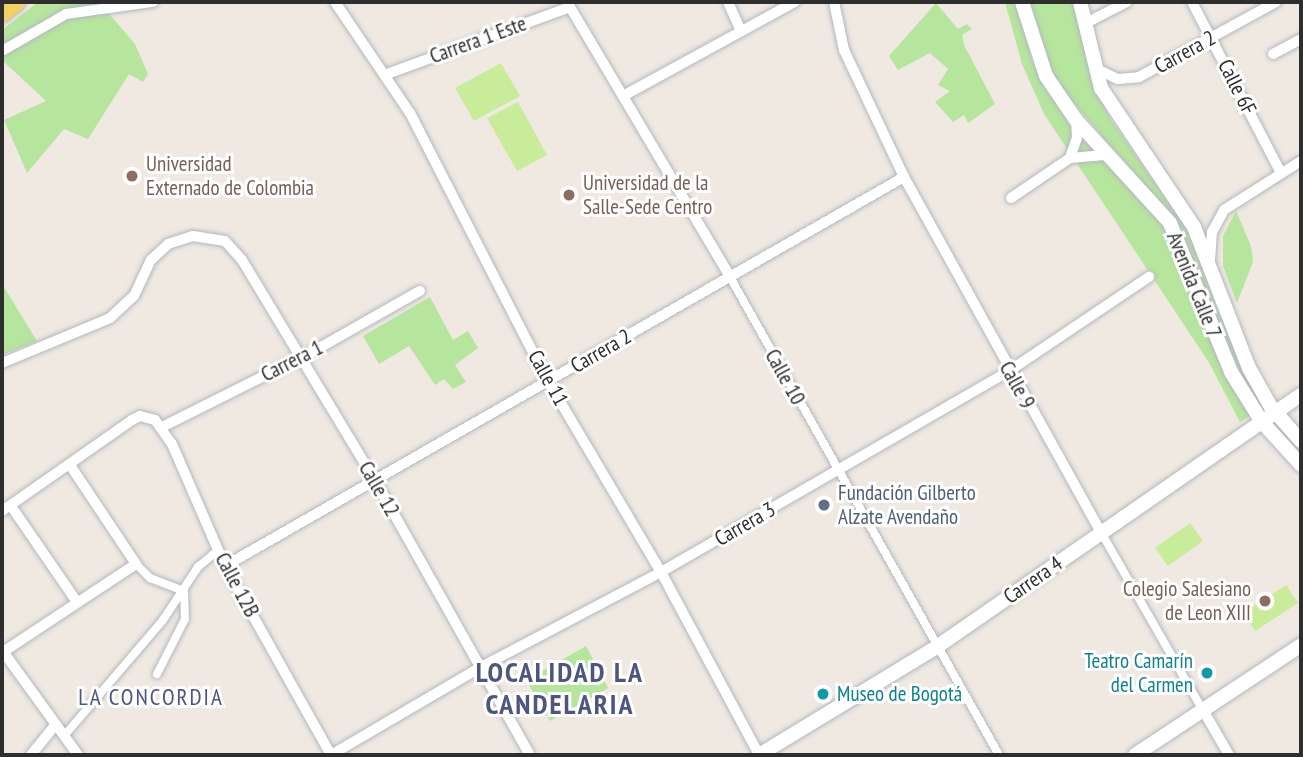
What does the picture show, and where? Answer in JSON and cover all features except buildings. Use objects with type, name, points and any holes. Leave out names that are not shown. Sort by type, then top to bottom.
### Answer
[{"type":"main road","points":[[2,13],[16,2]]},
{"type":"street","points":[[2,51],[66,14],[153,2]]},
{"type":"street","name":"Calle 11","points":[[335,2],[387,74],[548,381],[662,572],[759,755]]},
{"type":"street","points":[[728,2],[741,31]]},
{"type":"street","points":[[623,96],[795,2]]},
{"type":"street","name":"Calle 9","points":[[834,2],[844,50],[904,177],[1009,371],[1228,755]]},
{"type":"street","name":"Avenida Calle 7","points":[[1080,2],[1092,65],[1117,117],[1188,217],[1211,269],[1241,352],[1275,413],[1301,441]]},
{"type":"street","points":[[1084,24],[1126,2]]},
{"type":"street","name":"Calle 6F","points":[[1192,2],[1282,173]]},
{"type":"street","name":"Carrera 2","points":[[1092,65],[1111,77],[1132,79],[1276,2]]},
{"type":"street","name":"Carrera 1 Este","points":[[387,74],[568,4]]},
{"type":"street","name":"Calle 10","points":[[568,4],[730,277],[999,755]]},
{"type":"street","name":"Avenida Calle 7","points":[[1024,6],[1041,66],[1076,120],[1175,232],[1222,354],[1262,422],[1301,465]]},
{"type":"street","points":[[1273,54],[1301,39]]},
{"type":"street","points":[[1070,158],[1077,138],[1076,120]]},
{"type":"street","points":[[1011,198],[1070,158],[1107,155]]},
{"type":"street","points":[[1211,269],[1210,241],[1224,210],[1301,160]]},
{"type":"street","name":"Carrera 2","points":[[225,566],[376,482],[904,177]]},
{"type":"street","name":"Calle 12","points":[[2,363],[110,318],[134,296],[162,247],[184,237],[212,236],[238,254],[376,482],[530,755]]},
{"type":"street","name":"Carrera 3","points":[[331,755],[479,668],[662,572],[1009,371],[1149,276]]},
{"type":"street","name":"Carrera 1","points":[[162,427],[300,358],[420,290]]},
{"type":"street","name":"Carrera 4","points":[[759,755],[938,646],[1301,395]]},
{"type":"street","points":[[76,602],[6,509],[132,420],[146,416],[162,427]]},
{"type":"street","name":"Calle 12B","points":[[162,427],[225,566],[331,755]]},
{"type":"street","points":[[70,465],[136,564],[149,578],[184,591]]},
{"type":"street","points":[[64,736],[184,591],[198,567],[218,550]]},
{"type":"street","points":[[78,755],[2,651],[136,564]]},
{"type":"street","points":[[157,674],[185,619],[184,591]]},
{"type":"street","points":[[1135,755],[1301,645]]},
{"type":"street","points":[[31,755],[55,725]]},
{"type":"green space","points":[[38,2],[99,2],[135,44],[148,74],[143,82],[129,74],[88,139],[64,129],[27,173],[4,120],[46,101],[2,60],[2,30]]},
{"type":"green space","points":[[1005,2],[1015,2],[1034,66],[1068,123],[1164,225],[1250,416],[1240,422],[1208,361],[1044,114],[1022,64]]},
{"type":"green space","points":[[1028,2],[1074,2],[1093,82],[1110,118],[1192,237],[1217,309],[1257,396],[1253,397],[1146,187],[1065,93],[1050,68]]},
{"type":"green space","points":[[936,3],[958,29],[967,24],[972,29],[962,35],[964,45],[995,104],[968,123],[964,115],[953,122],[935,102],[950,91],[938,85],[948,69],[930,53],[898,70],[889,56]]},
{"type":"green space","points":[[501,63],[520,96],[474,121],[455,88]]},
{"type":"green space","points":[[518,102],[547,155],[517,171],[487,118]]},
{"type":"green space","points":[[1236,211],[1251,246],[1253,262],[1237,303],[1223,266],[1223,236]]},
{"type":"green space","points":[[2,284],[37,341],[2,355]]},
{"type":"green space","points":[[430,297],[453,340],[468,331],[478,348],[455,365],[466,382],[453,389],[444,379],[435,385],[409,346],[379,364],[363,336]]},
{"type":"green space","points":[[1190,523],[1203,541],[1168,566],[1155,548]]},
{"type":"green space","points":[[1286,585],[1298,603],[1255,631],[1243,613]]},
{"type":"green space","points":[[586,646],[608,688],[550,721],[526,680]]},
{"type":"place","name":"Universidad Externado de Colombia","points":[[132,176]]},
{"type":"place","name":"Universidad de la Salle-Sede Centro","points":[[569,195]]},
{"type":"place","name":"Fundación Gilberto Alzate Avendaño","points":[[824,505]]},
{"type":"place","name":"Colegio Salesiano de Leon XIII","points":[[1265,601]]},
{"type":"place","name":"Teatro Camarín del Carmen","points":[[1207,673]]},
{"type":"place","name":"Museo de Bogotá","points":[[823,694]]},
{"type":"district","name":"LOCALIDAD LA CANDELARIA","points":[[560,688]]},
{"type":"district","name":"LA CONCORDIA","points":[[151,697]]}]
